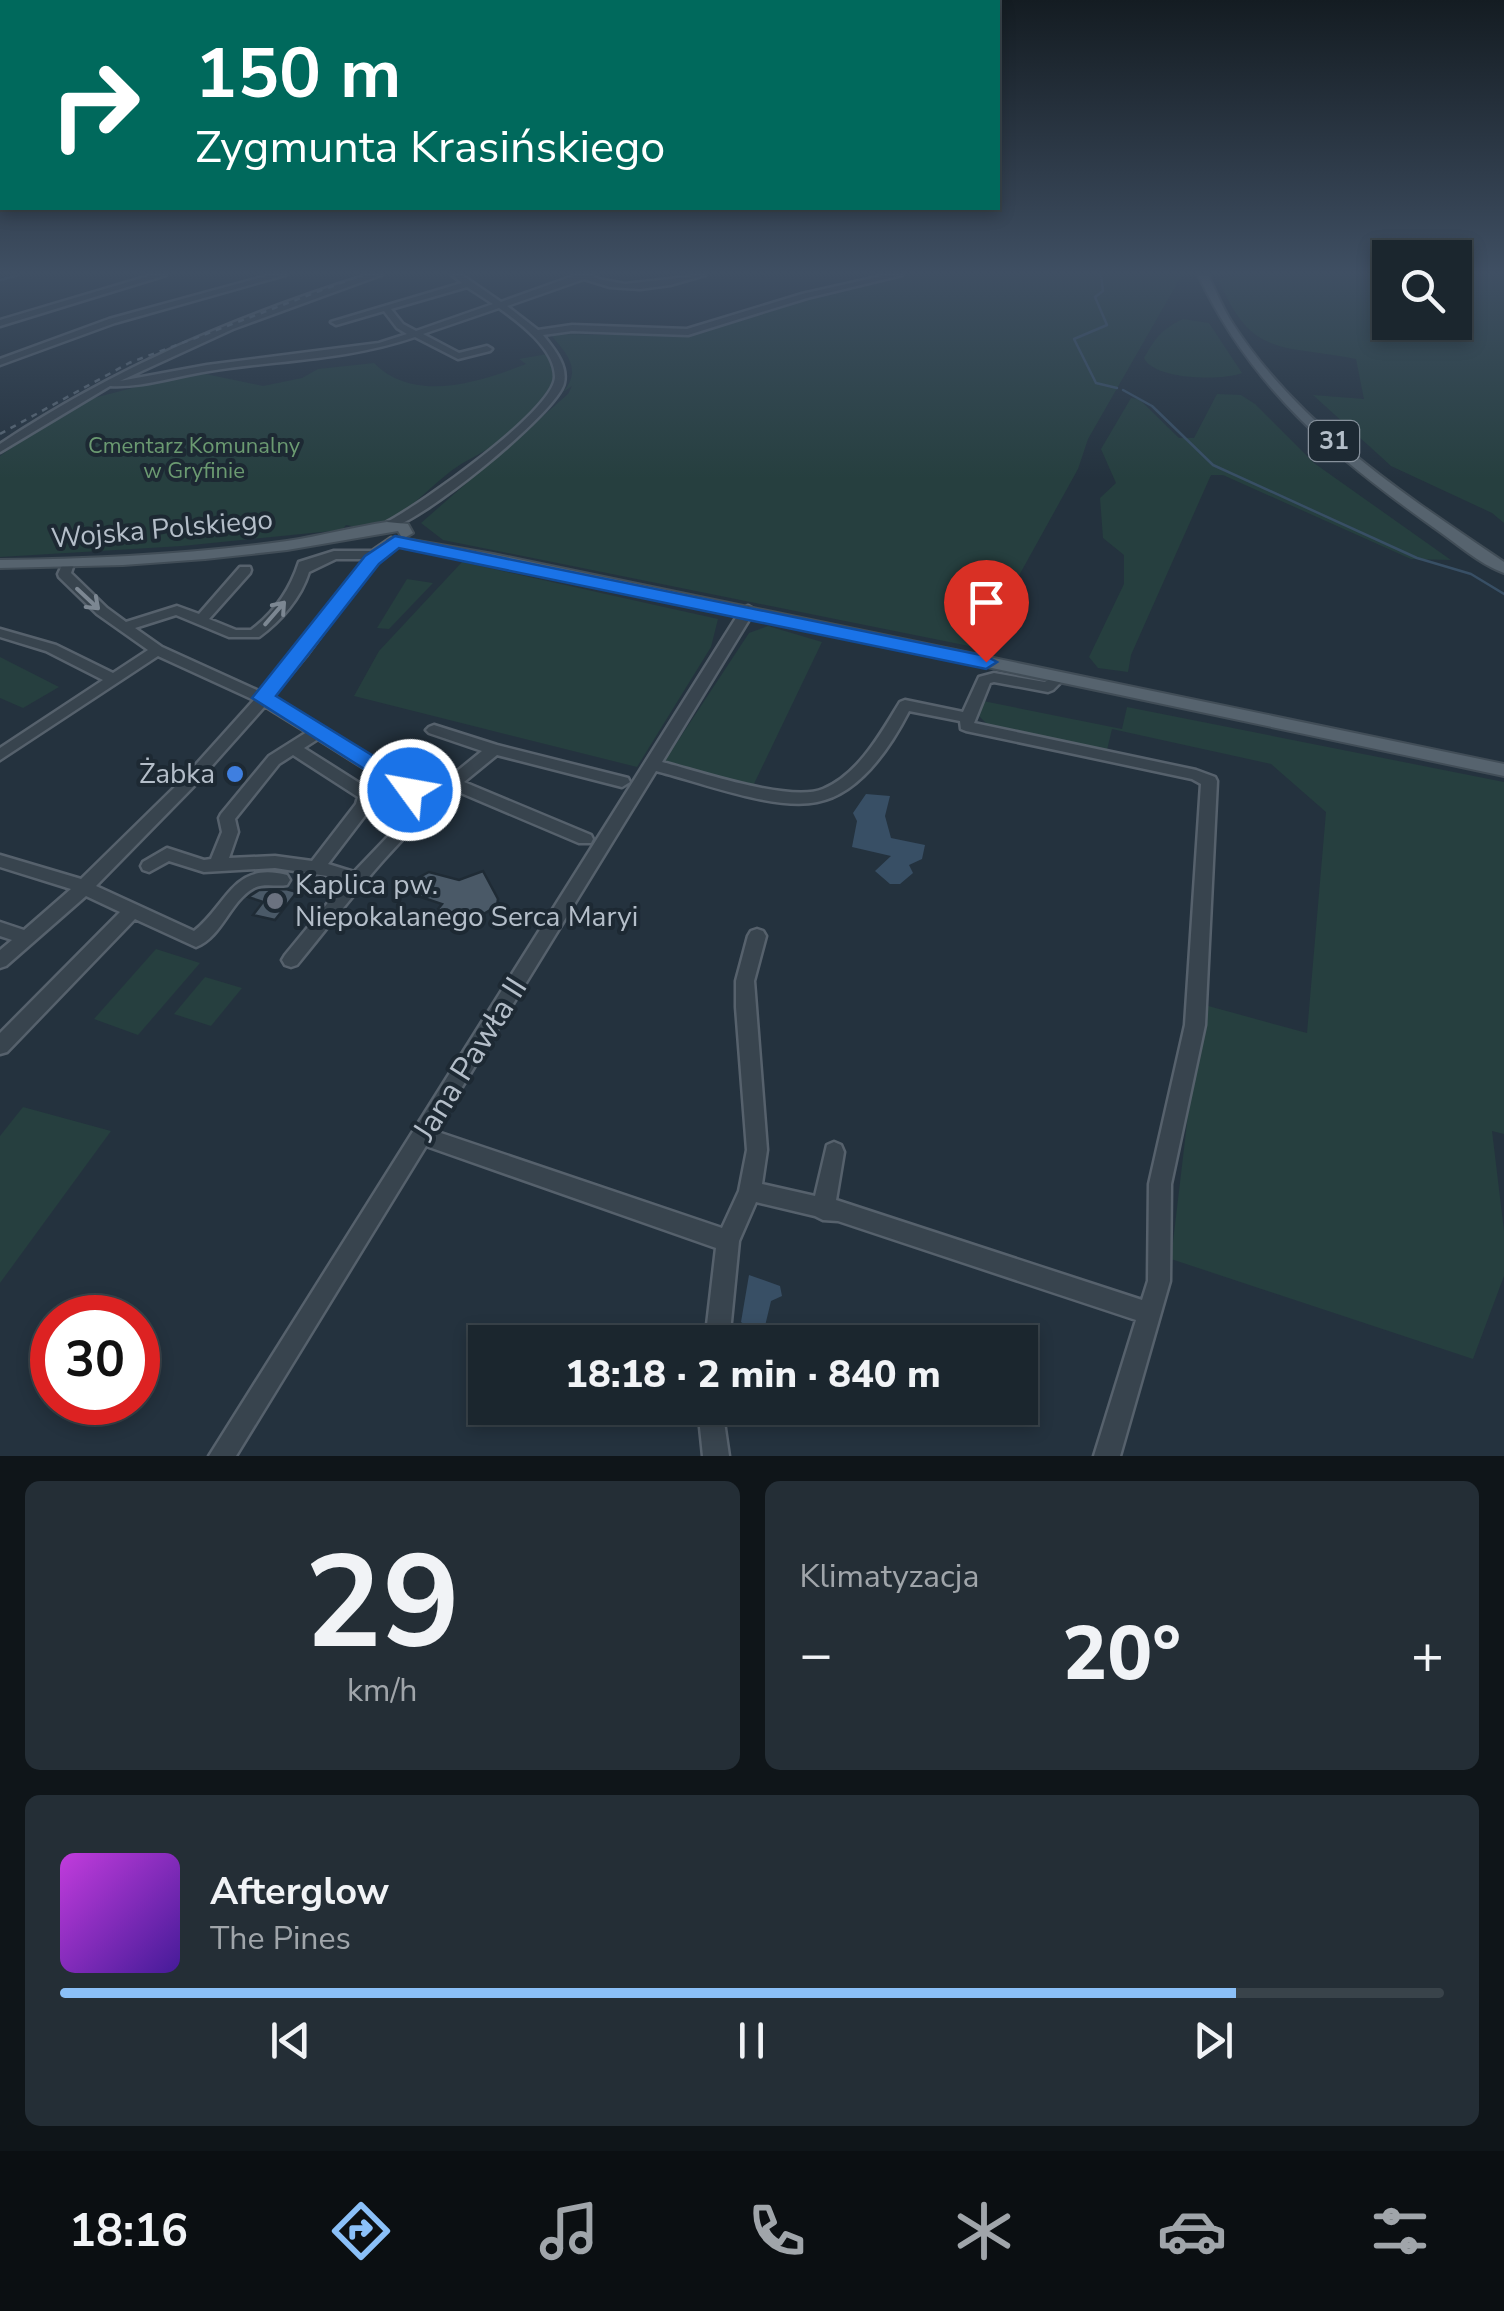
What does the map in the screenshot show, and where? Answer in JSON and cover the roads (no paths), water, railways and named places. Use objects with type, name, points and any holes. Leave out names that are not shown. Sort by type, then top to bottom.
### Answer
[{"type":"main road","name":"31","points":[[1242,343],[1304,413],[1389,486],[1504,569]]},
{"type":"main road","name":"Wojska Polskiego","points":[[0,564],[68,564],[329,539],[386,540],[435,547],[1504,770]]},
{"type":"street","points":[[0,362],[52,343]]},
{"type":"street","points":[[0,449],[108,383],[197,343]]},
{"type":"street","points":[[108,383],[126,384],[208,368],[390,343]]},
{"type":"street","points":[[433,343],[458,356],[487,349]]},
{"type":"street","points":[[0,960],[87,889],[263,698],[386,540],[550,400],[560,374],[558,362],[541,343]]},
{"type":"street","points":[[125,627],[168,610],[240,636],[259,632],[304,575],[304,564],[386,540]]},
{"type":"street","points":[[68,564],[64,574],[78,591],[157,650],[263,698],[430,802]]},
{"type":"street","points":[[201,620],[245,570]]},
{"type":"street","name":"Jana Pawła II","points":[[222,1456],[747,612]]},
{"type":"street","points":[[0,633],[48,646],[112,680]]},
{"type":"street","points":[[4,747],[157,650]]},
{"type":"street","points":[[967,722],[984,680],[994,677],[1048,687],[1058,677]]},
{"type":"street","points":[[651,764],[791,798],[829,793],[880,750],[906,705],[1196,774],[1212,787],[1195,1025],[1163,1167],[1160,1282],[1107,1456]]},
{"type":"street","points":[[434,730],[622,782]]},
{"type":"street","points":[[217,868],[230,832],[227,818],[274,760],[318,732]]},
{"type":"street","points":[[293,748],[366,794],[364,805],[316,868]]},
{"type":"street","points":[[291,960],[356,880],[430,802],[494,749]]},
{"type":"street","points":[[454,784],[585,839]]},
{"type":"street","points":[[149,866],[167,854],[217,868],[275,862],[316,868],[356,880]]},
{"type":"street","points":[[0,860],[87,889],[196,940],[246,880],[266,876],[281,880]]},
{"type":"street","points":[[0,1046],[133,910]]},
{"type":"street","points":[[0,929],[28,938]]},
{"type":"street","points":[[719,1325],[728,1241],[750,1192],[758,1128],[745,1006],[746,981],[757,936]]},
{"type":"street","points":[[423,1136],[728,1241]]},
{"type":"street","points":[[823,1210],[834,1152]]},
{"type":"street","points":[[750,1192],[823,1210],[1148,1314]]},
{"type":"street","points":[[712,1425],[716,1456]]},
{"type":"water","points":[[866,794],[890,796],[885,816],[891,838],[925,845],[922,859],[909,865],[913,873],[900,884],[890,884],[875,871],[891,856],[852,847],[857,821],[853,813]]},
{"type":"water","points":[[749,1275],[780,1286],[782,1296],[771,1301],[765,1325],[741,1322]]},
{"type":"waterway","points":[[1076,343],[1096,383],[1117,388]]},
{"type":"waterway","points":[[1123,390],[1152,406],[1213,465],[1417,558],[1471,574],[1504,594]]},
{"type":"railway","points":[[0,434],[129,363],[182,343]]},
{"type":"place","name":"Żabka","points":[[235,774]]},
{"type":"place","name":"Kaplica pw. Niepokalanego Serca Maryi","points":[[275,901]]},
{"type":"park label","name":"Cmentarz Komunalny w Gryfinie","points":[[194,458]]}]
